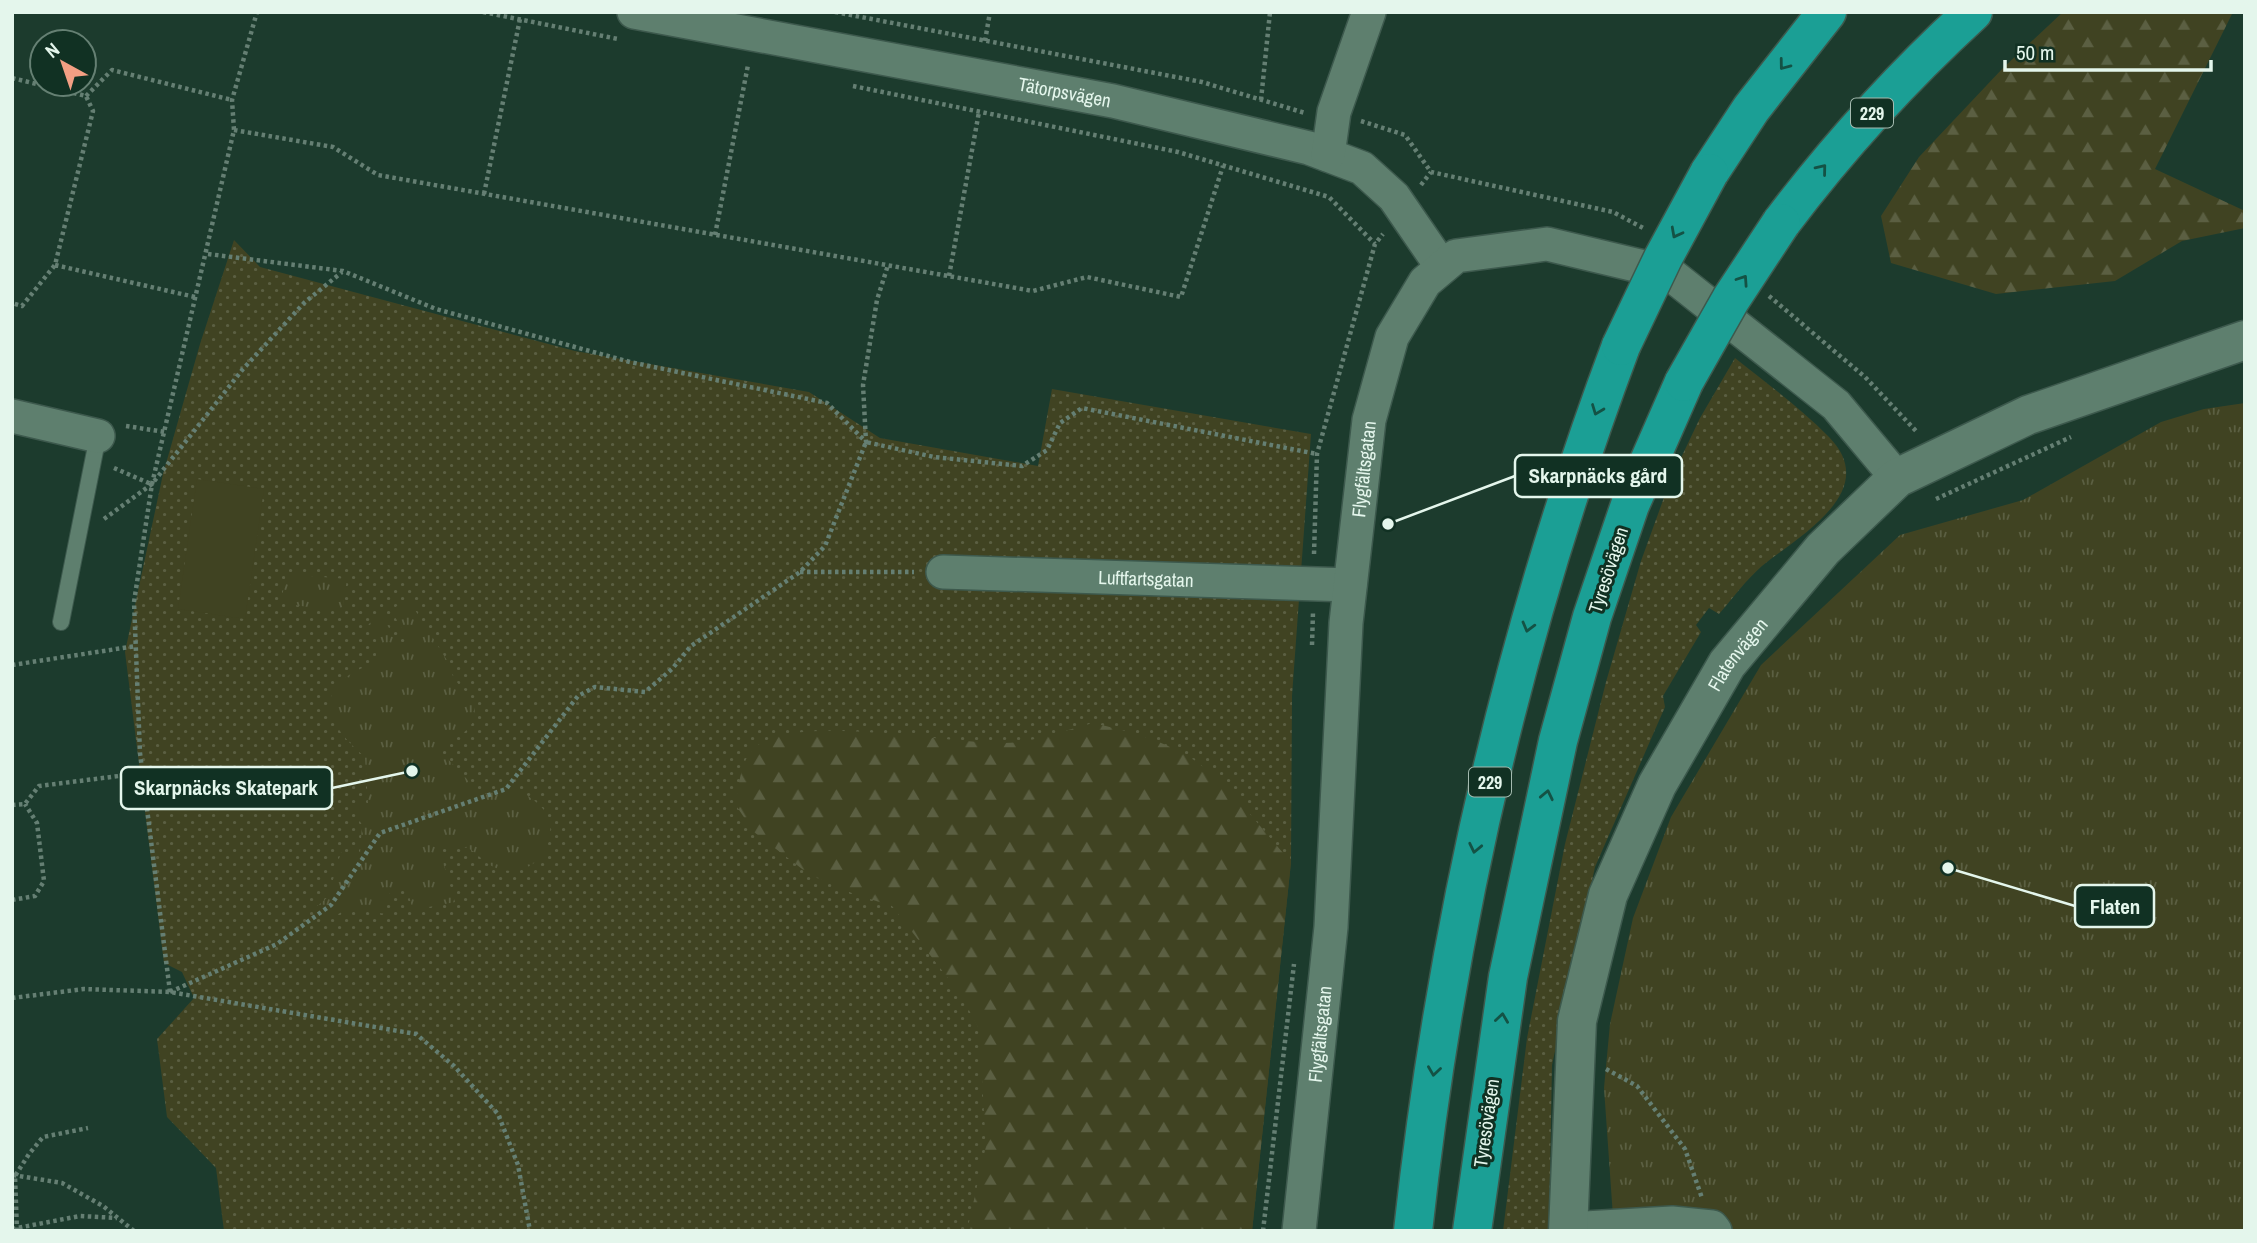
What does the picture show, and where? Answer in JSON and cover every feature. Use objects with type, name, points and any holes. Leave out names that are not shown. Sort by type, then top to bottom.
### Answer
[{"type":"highway","name":"229","points":[[1413,1231],[1450,968],[1504,713],[1576,467],[1621,346],[1663,258],[1709,173],[1751,109],[1827,12]]},
{"type":"highway","name":"Tyresövägen","points":[[1472,1231],[1508,977],[1558,741],[1592,617],[1630,505],[1684,382],[1731,299],[1781,223],[1859,125],[1930,51],[1973,12]]},
{"type":"street","points":[[1328,155],[1335,112],[1369,12]]},
{"type":"street","name":"Tätorpsvägen","points":[[631,26],[1113,101],[1328,155],[1362,168],[1394,197],[1442,267]]},
{"type":"street","name":"Flygfältsgatan","points":[[1298,1231],[1331,927],[1350,585],[1368,420],[1392,337],[1425,282],[1456,256],[1546,244],[1669,273],[1836,405],[1897,478]]},
{"type":"street","name":"Flatenvägen","points":[[1568,1230],[1577,1021],[1608,895],[1657,785],[1727,664],[1823,549],[1897,478],[2028,415],[2245,340]]},
{"type":"street","points":[[12,416],[98,436]]},
{"type":"street","name":"Luftfartsgatan","points":[[943,572],[1350,585]]},
{"type":"street","points":[[1568,1230],[1672,1223],[1714,1229]]},
{"type":"lane","points":[[61,622],[98,436]]},
{"type":"path","points":[[170,992],[143,773],[134,602],[152,484],[195,297],[208,254],[234,130],[232,100],[257,12]]},
{"type":"path","points":[[484,12],[520,19],[631,26]]},
{"type":"path","points":[[835,12],[866,15],[985,41],[1202,82],[1306,114],[1335,112]]},
{"type":"path","points":[[985,41],[990,12]]},
{"type":"path","points":[[1261,100],[1270,12]]},
{"type":"path","points":[[484,194],[520,19]]},
{"type":"path","points":[[734,62],[761,68]]},
{"type":"path","points":[[715,235],[748,65]]},
{"type":"path","points":[[98,84],[112,70],[232,100]]},
{"type":"path","points":[[843,84],[1178,152],[1329,197],[1375,244]]},
{"type":"path","points":[[12,303],[22,306],[55,265],[93,111],[87,98]]},
{"type":"path","points":[[949,276],[979,112]]},
{"type":"path","points":[[234,130],[333,147],[378,175],[715,235],[1033,291],[1087,277],[1181,297],[1223,166]]},
{"type":"path","points":[[208,254],[343,271],[436,309],[591,352],[827,403],[866,442],[934,457],[1022,466],[1047,450],[1060,423],[1082,408],[1317,454]]},
{"type":"path","points":[[55,265],[195,297]]},
{"type":"path","points":[[170,992],[277,944],[331,905],[380,833],[506,789],[578,696],[595,687],[645,692],[672,669],[691,646],[800,572],[825,546],[866,442],[863,385],[877,300],[888,265]]},
{"type":"path","points":[[78,538],[152,484],[243,369],[304,303],[343,271]]},
{"type":"path","points":[[152,484],[106,465],[98,436],[128,425],[165,432]]},
{"type":"path","points":[[1928,501],[1968,487]]},
{"type":"path","points":[[800,572],[943,572]]},
{"type":"path","points":[[12,665],[136,646]]},
{"type":"path","points":[[12,805],[25,804],[39,786],[143,773]]},
{"type":"path","points":[[12,900],[35,896],[44,881],[37,823],[25,804]]},
{"type":"path","points":[[12,998],[84,989],[170,992],[416,1034],[454,1066],[498,1114],[518,1165],[530,1231]]},
{"type":"path","points":[[1601,1066],[1637,1086],[1685,1149],[1714,1229]]},
{"type":"path","points":[[88,1128],[43,1137],[14,1175],[16,1229],[69,1217],[118,1217]]},
{"type":"path","points":[[14,1175],[62,1182],[118,1217],[134,1231]]},
{"type":"path","points":[[386,1231],[415,1231]]},
{"type":"green space","points":[[2063,12],[2233,12],[2155,169],[2245,211],[2245,228],[2182,241],[2115,281],[1996,294],[1891,263],[1881,216],[1919,157],[2003,68]]},
{"type":"green space","points":[[234,240],[260,267],[575,351],[809,392],[880,438],[1038,466],[1052,389],[1311,434],[1292,696],[1291,862],[1252,1231],[224,1231],[216,1168],[167,1117],[157,1039],[194,998],[182,972],[164,963],[125,652],[163,474],[200,344]]},
{"type":"green space","points":[[1735,358],[1829,437],[1843,457],[1846,476],[1841,494],[1813,526],[1756,571],[1719,614],[1709,608],[1696,625],[1701,632],[1663,696],[1665,707],[1595,867],[1552,1065],[1549,1231],[1503,1231],[1527,1038],[1565,844],[1606,682],[1641,561],[1670,481],[1700,418]]},
{"type":"green space","points":[[2245,403],[2245,1231],[1614,1231],[1604,1088],[1610,1024],[1633,918],[1671,817],[1761,665],[1900,535],[2023,500],[2161,422],[2204,409]]},
{"type":"green space","points":[[197,479],[264,489],[245,619],[178,609]]},
{"type":"green space","points":[[286,574],[347,579],[342,612],[281,603]]},
{"type":"green space","points":[[408,599],[474,706],[475,715],[469,728],[442,753],[482,795],[514,785],[535,801],[549,820],[549,840],[542,856],[535,862],[528,867],[512,871],[490,865],[467,848],[439,848],[455,902],[413,910],[406,886],[387,895],[385,901],[389,914],[345,910],[325,922],[316,907],[328,897],[341,852],[355,856],[360,853],[362,825],[352,807],[357,803],[368,803],[365,757],[340,731],[330,709],[331,699],[335,688],[345,678],[375,661],[378,643],[367,625],[382,616],[400,647],[410,643],[391,610]]},
{"type":"green space","points":[[1093,723],[1158,742],[1194,760],[1232,794],[1291,862],[1252,1231],[967,1231],[986,1146],[979,1029],[961,995],[892,906],[854,894],[810,875],[754,832],[735,804],[742,770],[749,755],[761,743],[783,735],[811,731],[844,731],[1004,743],[1038,739]]},
{"type":"place","name":"Skarpnäcks gård","points":[[1388,524]]},
{"type":"place","name":"Skarpnäcks Skatepark","points":[[412,771]]},
{"type":"place","name":"Flaten","points":[[1948,868]]}]
